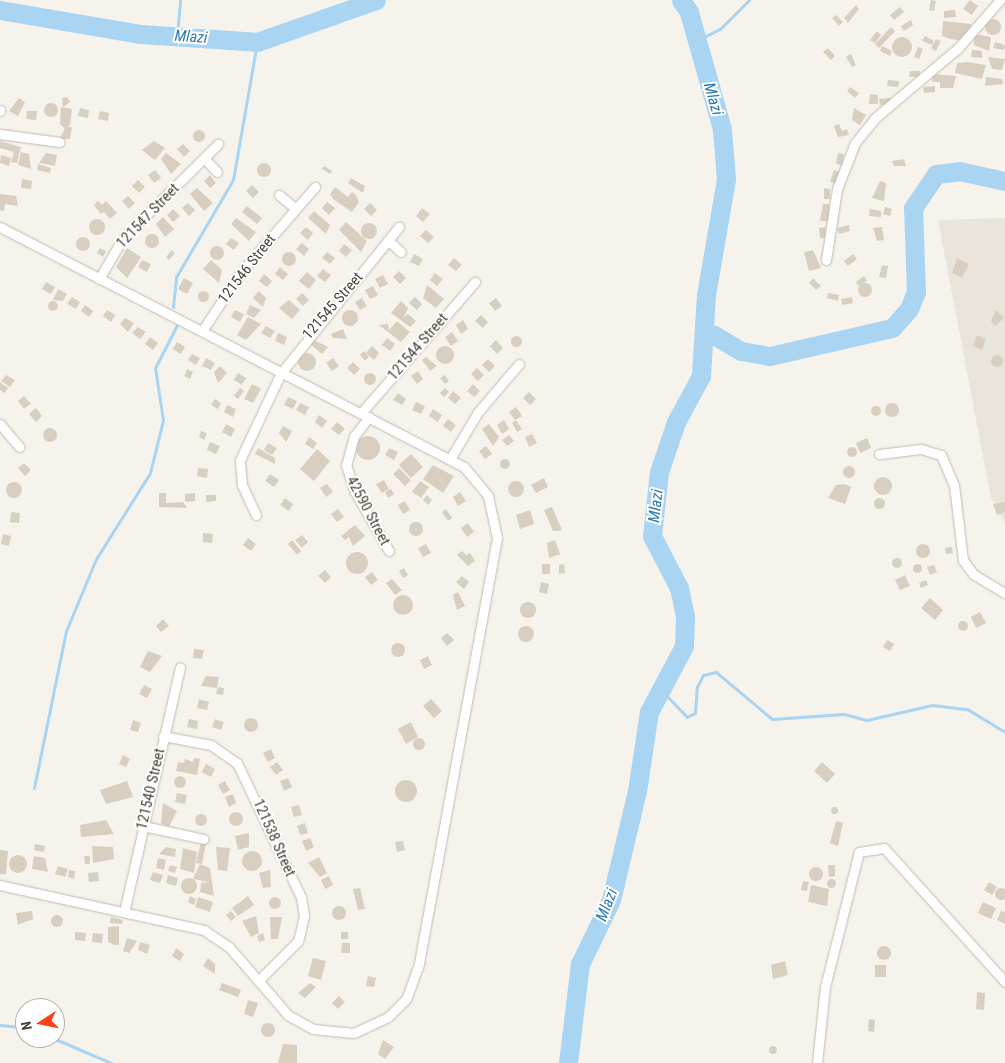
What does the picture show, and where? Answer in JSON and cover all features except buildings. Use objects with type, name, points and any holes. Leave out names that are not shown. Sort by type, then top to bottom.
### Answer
[{"type":"street","points":[[826,260],[838,189],[855,143],[875,118],[958,48],[1000,0]]},
{"type":"street","points":[[0,134],[59,142]]},
{"type":"street","name":"121547 Street","points":[[99,279],[123,238],[218,144]]},
{"type":"street","points":[[204,158],[217,172]]},
{"type":"street","name":"121546 Street","points":[[202,331],[233,282],[315,187]]},
{"type":"street","points":[[279,194],[295,208]]},
{"type":"street","points":[[0,227],[450,459],[470,473],[488,496],[496,516],[497,544],[416,976],[406,998],[388,1018],[363,1030],[341,1034],[296,1021],[259,980],[212,934],[124,912],[0,885]]},
{"type":"street","name":"121545 Street","points":[[256,515],[242,485],[240,460],[281,373],[301,343],[399,227]]},
{"type":"street","points":[[389,241],[401,252]]},
{"type":"street","name":"121544 Street","points":[[365,415],[475,282]]},
{"type":"street","points":[[450,459],[478,412],[519,364]]},
{"type":"street","name":"42590 Street","points":[[365,415],[350,444],[346,466],[350,481],[389,551]]},
{"type":"street","points":[[0,424],[20,447]]},
{"type":"street","points":[[879,454],[921,449],[941,455],[954,485],[963,560],[973,574],[1005,594]]},
{"type":"street","name":"121540 Street","points":[[124,912],[180,667]]},
{"type":"street","name":"121538 Street","points":[[163,736],[211,745],[237,763],[301,897],[304,916],[298,941],[259,980]]},
{"type":"street","points":[[143,826],[204,839]]},
{"type":"street","points":[[817,1063],[825,987],[859,852],[884,848],[1005,982]]},
{"type":"shaded area","points":[[1005,218],[1005,523],[991,498],[938,220]]},
{"type":"waterway","points":[[177,36],[180,0]]},
{"type":"waterway","name":"Mlazi","points":[[0,10],[141,34],[257,42],[376,0]]},
{"type":"waterway","name":"Mlazi","points":[[568,1063],[580,964],[611,900],[637,791],[649,712],[684,646],[685,616],[679,588],[652,536],[659,472],[676,422],[701,376],[706,295],[726,179],[722,129],[689,12],[681,0]]},
{"type":"waterway","points":[[698,40],[720,29],[749,0]]},
{"type":"waterway","points":[[173,307],[176,277],[233,180],[257,42]]},
{"type":"waterway","points":[[704,339],[714,335],[741,351],[770,356],[892,328],[909,309],[916,292],[913,208],[936,174],[959,171],[1005,181]]},
{"type":"waterway","points":[[34,788],[66,631],[96,559],[150,473],[163,420],[155,368],[177,325]]},
{"type":"waterway","points":[[661,690],[687,717],[695,713],[697,687],[703,675],[716,672],[772,719],[844,714],[867,720],[932,705],[967,709],[1005,732]]},
{"type":"waterway","points":[[0,1025],[15,1026]]},
{"type":"waterway","points":[[65,1043],[111,1063]]}]
